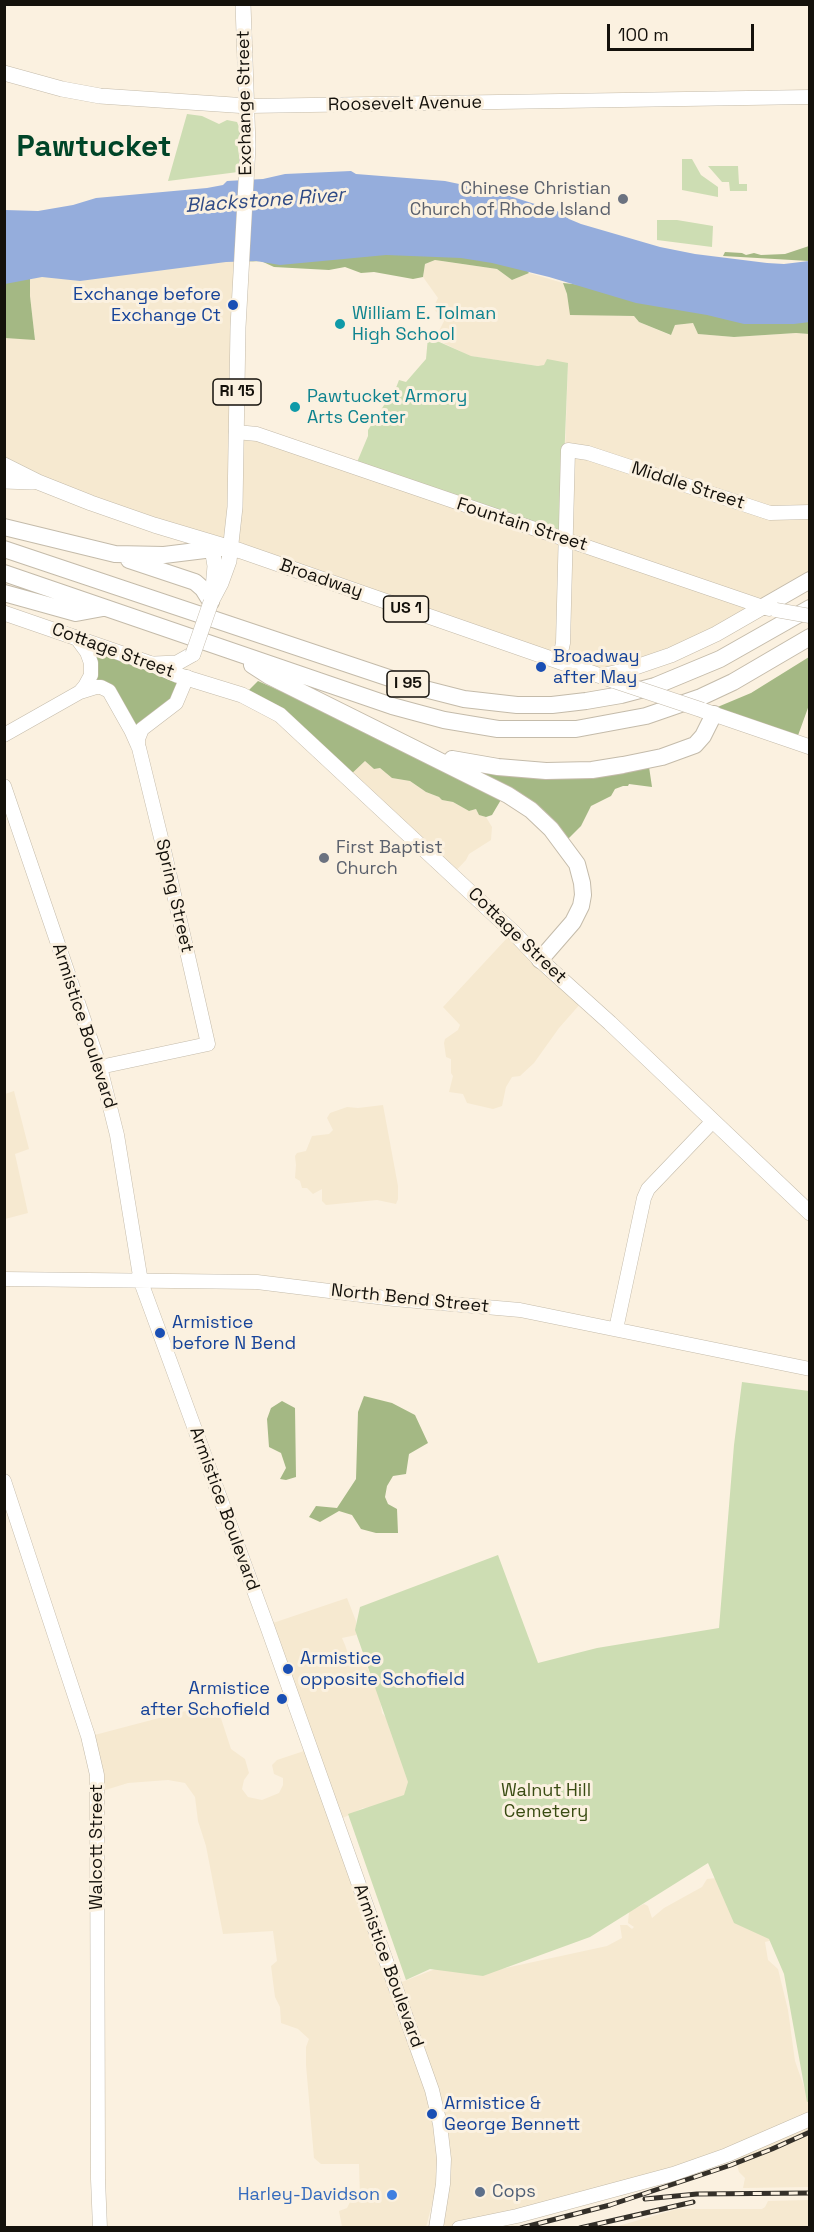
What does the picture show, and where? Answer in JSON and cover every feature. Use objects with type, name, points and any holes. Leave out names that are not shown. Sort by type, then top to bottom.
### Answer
[{"type":"highway","name":"US 1","points":[[4,527],[115,554],[164,555],[218,546]]},
{"type":"highway","name":"I 95","points":[[4,549],[413,686],[464,699],[517,705],[586,702],[655,686],[720,659],[810,608]]},
{"type":"highway","points":[[115,554],[195,582],[211,602]]},
{"type":"highway","name":"I 95","points":[[4,573],[375,700],[444,720],[498,729],[558,730],[621,722],[683,704],[741,678],[810,637]]},
{"type":"highway","points":[[769,609],[810,580]]},
{"type":"highway","points":[[4,593],[76,613],[106,608]]},
{"type":"highway","points":[[228,649],[269,676],[498,789],[523,805],[551,829],[573,858],[579,870],[582,883],[581,906],[570,927],[540,960]]},
{"type":"highway","points":[[420,750],[472,763],[514,769],[561,771],[600,769],[650,760],[695,745],[703,736],[708,712]]},
{"type":"main road","name":"Exchange Street","points":[[138,748],[138,739],[142,729],[176,703],[187,678],[211,602],[226,568],[218,546],[235,507],[237,339],[247,173],[248,106],[243,4]]},
{"type":"main road","name":"Roosevelt Avenue","points":[[4,73],[62,89],[100,96],[248,106],[810,96]]},
{"type":"main road","name":"Fountain Street","points":[[236,432],[256,434],[769,609],[810,616]]},
{"type":"main road","name":"Middle Street","points":[[566,540],[568,450],[588,453],[770,513],[810,512]]},
{"type":"main road","name":"Broadway","points":[[4,465],[38,482],[154,525],[810,747]]},
{"type":"main road","points":[[4,481],[38,482]]},
{"type":"main road","points":[[559,661],[564,644],[566,540]]},
{"type":"main road","points":[[608,678],[671,655],[769,609]]},
{"type":"main road","name":"Cottage Street","points":[[4,613],[250,698],[280,716],[810,1213]]},
{"type":"main road","points":[[4,735],[80,692],[89,681],[91,663],[85,647],[76,637]]},
{"type":"main road","points":[[149,663],[171,664],[193,654]]},
{"type":"main road","name":"Spring Street","points":[[80,692],[101,687],[109,691],[131,730],[138,748],[208,1044],[100,1067]]},
{"type":"main road","name":"Armistice Boulevard","points":[[4,786],[100,1067],[118,1141],[141,1281],[427,2073],[437,2109],[443,2148],[443,2184],[436,2228]]},
{"type":"main road","points":[[620,1330],[644,1198],[648,1190],[712,1122]]},
{"type":"main road","name":"North Bend Street","points":[[4,1279],[257,1282],[394,1299],[531,1311],[810,1369]]},
{"type":"main road","name":"Walcott Street","points":[[4,1480],[88,1736],[97,1775],[100,2228]]},
{"type":"main road","points":[[459,2228],[540,2211],[673,2174],[727,2155],[810,2119]]},
{"type":"shaded area","points":[[237,255],[232,423],[351,467],[565,451],[568,364],[538,366],[470,356],[435,339],[444,321],[433,308],[438,298],[423,277],[425,264],[435,260],[497,269],[512,280],[529,273],[563,283],[567,294],[606,315],[634,316],[639,322],[670,335],[675,325],[693,323],[699,334],[734,337],[809,334],[809,580],[766,606],[607,678],[50,489],[5,483],[4,338],[35,339],[30,279],[75,269]]},
{"type":"shaded area","points":[[365,761],[374,769],[380,768],[392,778],[410,781],[442,800],[453,802],[469,811],[476,809],[479,815],[486,817],[492,827],[491,840],[469,854],[449,878],[345,780]]},
{"type":"shaded area","points":[[508,937],[581,1003],[559,1028],[534,1063],[520,1076],[512,1077],[506,1087],[502,1106],[493,1109],[467,1103],[463,1094],[449,1092],[453,1076],[451,1059],[446,1057],[444,1043],[445,1039],[458,1030],[460,1025],[443,1007]]},
{"type":"shaded area","points":[[14,1091],[29,1149],[15,1154],[28,1213],[5,1219],[5,1094]]},
{"type":"shaded area","points":[[383,1105],[398,1186],[396,1204],[377,1200],[326,1205],[322,1201],[322,1189],[313,1194],[307,1188],[302,1188],[300,1181],[295,1178],[295,1156],[297,1153],[306,1151],[312,1136],[329,1134],[333,1130],[327,1118],[330,1113],[347,1107]]},
{"type":"shaded area","points":[[347,1598],[356,1621],[356,1635],[342,1638],[351,1662],[366,1663],[371,1678],[378,1684],[382,1713],[390,1722],[413,1784],[411,1794],[386,1806],[363,1808],[335,1822],[394,1985],[438,1968],[454,1966],[501,1969],[607,1946],[622,1938],[620,1925],[627,1925],[632,1929],[634,1927],[628,1923],[629,1911],[644,1904],[648,1906],[652,1918],[664,1908],[702,1887],[707,1879],[716,1878],[773,1940],[765,1942],[768,1960],[778,1969],[788,2010],[795,2061],[809,2101],[809,2187],[743,2188],[745,2178],[739,2172],[734,2153],[453,2227],[440,2225],[436,2189],[426,2227],[342,2227],[339,2211],[347,2208],[350,2202],[360,2199],[359,2164],[321,2164],[314,2158],[306,2065],[306,2047],[309,2039],[298,2029],[281,2023],[271,1966],[277,1961],[273,1931],[223,1934],[206,1846],[198,1821],[195,1797],[185,1783],[168,1780],[128,1783],[99,1792],[87,1737],[216,1703],[231,1749],[245,1759],[249,1773],[242,1789],[248,1797],[262,1800],[279,1793],[283,1785],[283,1778],[274,1774],[272,1765],[277,1760],[307,1750],[267,1625]]},
{"type":"shaded area","points":[[809,2200],[809,2227],[615,2227],[677,2209],[762,2209],[768,2201]]},
{"type":"green space","points":[[187,114],[202,116],[219,124],[227,120],[237,122],[241,132],[237,141],[240,163],[238,172],[168,181]]},
{"type":"green space","points":[[682,159],[692,159],[701,175],[718,187],[718,197],[682,190]]},
{"type":"green space","points":[[708,166],[738,166],[739,184],[747,184],[747,191],[730,191],[729,182],[722,182]]},
{"type":"green space","points":[[657,220],[677,220],[713,226],[712,247],[657,240]]},
{"type":"green space","points":[[446,246],[524,267],[529,273],[512,280],[497,269],[435,260],[425,264],[423,277],[413,279],[374,272],[361,273],[345,267],[329,270],[274,267],[261,261],[240,262]]},
{"type":"green space","points":[[809,246],[809,261],[723,256],[725,252],[746,255],[785,254]]},
{"type":"green space","points":[[4,270],[30,279],[35,340],[5,338]]},
{"type":"green space","points":[[563,283],[809,307],[809,334],[734,337],[698,334],[693,323],[675,325],[671,335],[639,322],[634,316],[570,315]]},
{"type":"green space","points":[[428,337],[471,356],[538,366],[544,365],[547,359],[568,363],[561,537],[355,467],[368,436],[368,430],[394,393],[399,380],[406,382],[426,359]]},
{"type":"green space","points":[[85,644],[181,676],[178,697],[134,739],[109,694],[87,686]]},
{"type":"green space","points":[[809,657],[809,705],[796,741],[708,711],[751,693]]},
{"type":"green space","points":[[258,681],[471,771],[648,760],[652,787],[629,784],[615,789],[611,796],[591,806],[581,826],[563,844],[502,798],[492,815],[486,817],[479,815],[476,809],[469,811],[453,802],[442,800],[410,781],[392,778],[380,768],[374,769],[365,761],[345,780],[302,739],[242,697]]},
{"type":"green space","name":"Walnut Hill Cemetery","points":[[742,1382],[809,1391],[810,2101],[807,2102],[784,1974],[769,1939],[734,1923],[708,1863],[590,1937],[483,1976],[430,1969],[406,1980],[348,1814],[404,1795],[408,1782],[355,1630],[360,1607],[498,1555],[538,1663],[597,1648],[719,1628],[734,1445]]},
{"type":"green space","points":[[364,1396],[392,1403],[415,1415],[428,1443],[409,1454],[406,1474],[393,1476],[387,1486],[385,1497],[388,1504],[397,1509],[398,1533],[376,1533],[361,1529],[352,1515],[339,1511],[320,1522],[309,1517],[316,1506],[337,1508],[356,1479],[358,1412]]},
{"type":"green space","points":[[282,1401],[295,1408],[296,1477],[286,1480],[280,1479],[286,1468],[281,1453],[269,1447],[267,1419],[271,1408]]},
{"type":"water","name":"Blackstone River","points":[[351,171],[356,174],[445,181],[497,192],[560,212],[581,224],[660,247],[695,254],[767,263],[784,264],[809,261],[810,322],[744,324],[636,303],[549,277],[461,258],[386,255],[280,265],[256,261],[226,262],[80,281],[42,277],[5,284],[5,210],[38,211],[73,205],[96,198],[207,188],[223,185],[227,181],[263,179],[285,174]]},
{"type":"railway","points":[[521,2228],[610,2205],[731,2165],[810,2132]]},
{"type":"railway","points":[[645,2199],[697,2194],[810,2193]]},
{"type":"railway","points":[[580,2228],[693,2202]]},
{"type":"place","name":"Chinese Christian Church of Rhode Island","points":[[623,199]]},
{"type":"place","name":"Exchange before Exchange Ct","points":[[233,305]]},
{"type":"place","name":"William E. Tolman High School","points":[[340,324]]},
{"type":"place","name":"Pawtucket Armory Arts Center","points":[[295,407]]},
{"type":"place","name":"Broadway after May","points":[[541,667]]},
{"type":"place","name":"First Baptist Church","points":[[324,858]]},
{"type":"place","name":"Armistice before N Bend","points":[[160,1333]]},
{"type":"place","name":"Armistice opposite Schofield","points":[[288,1669]]},
{"type":"place","name":"Armistice after Schofield","points":[[282,1699]]},
{"type":"place","name":"Armistice & George Bennett","points":[[432,2114]]},
{"type":"place","name":"Cops","points":[[480,2192]]},
{"type":"place","name":"Harley-Davidson","points":[[392,2195]]},
{"type":"district","name":"Pawtucket","points":[[94,148]]}]
